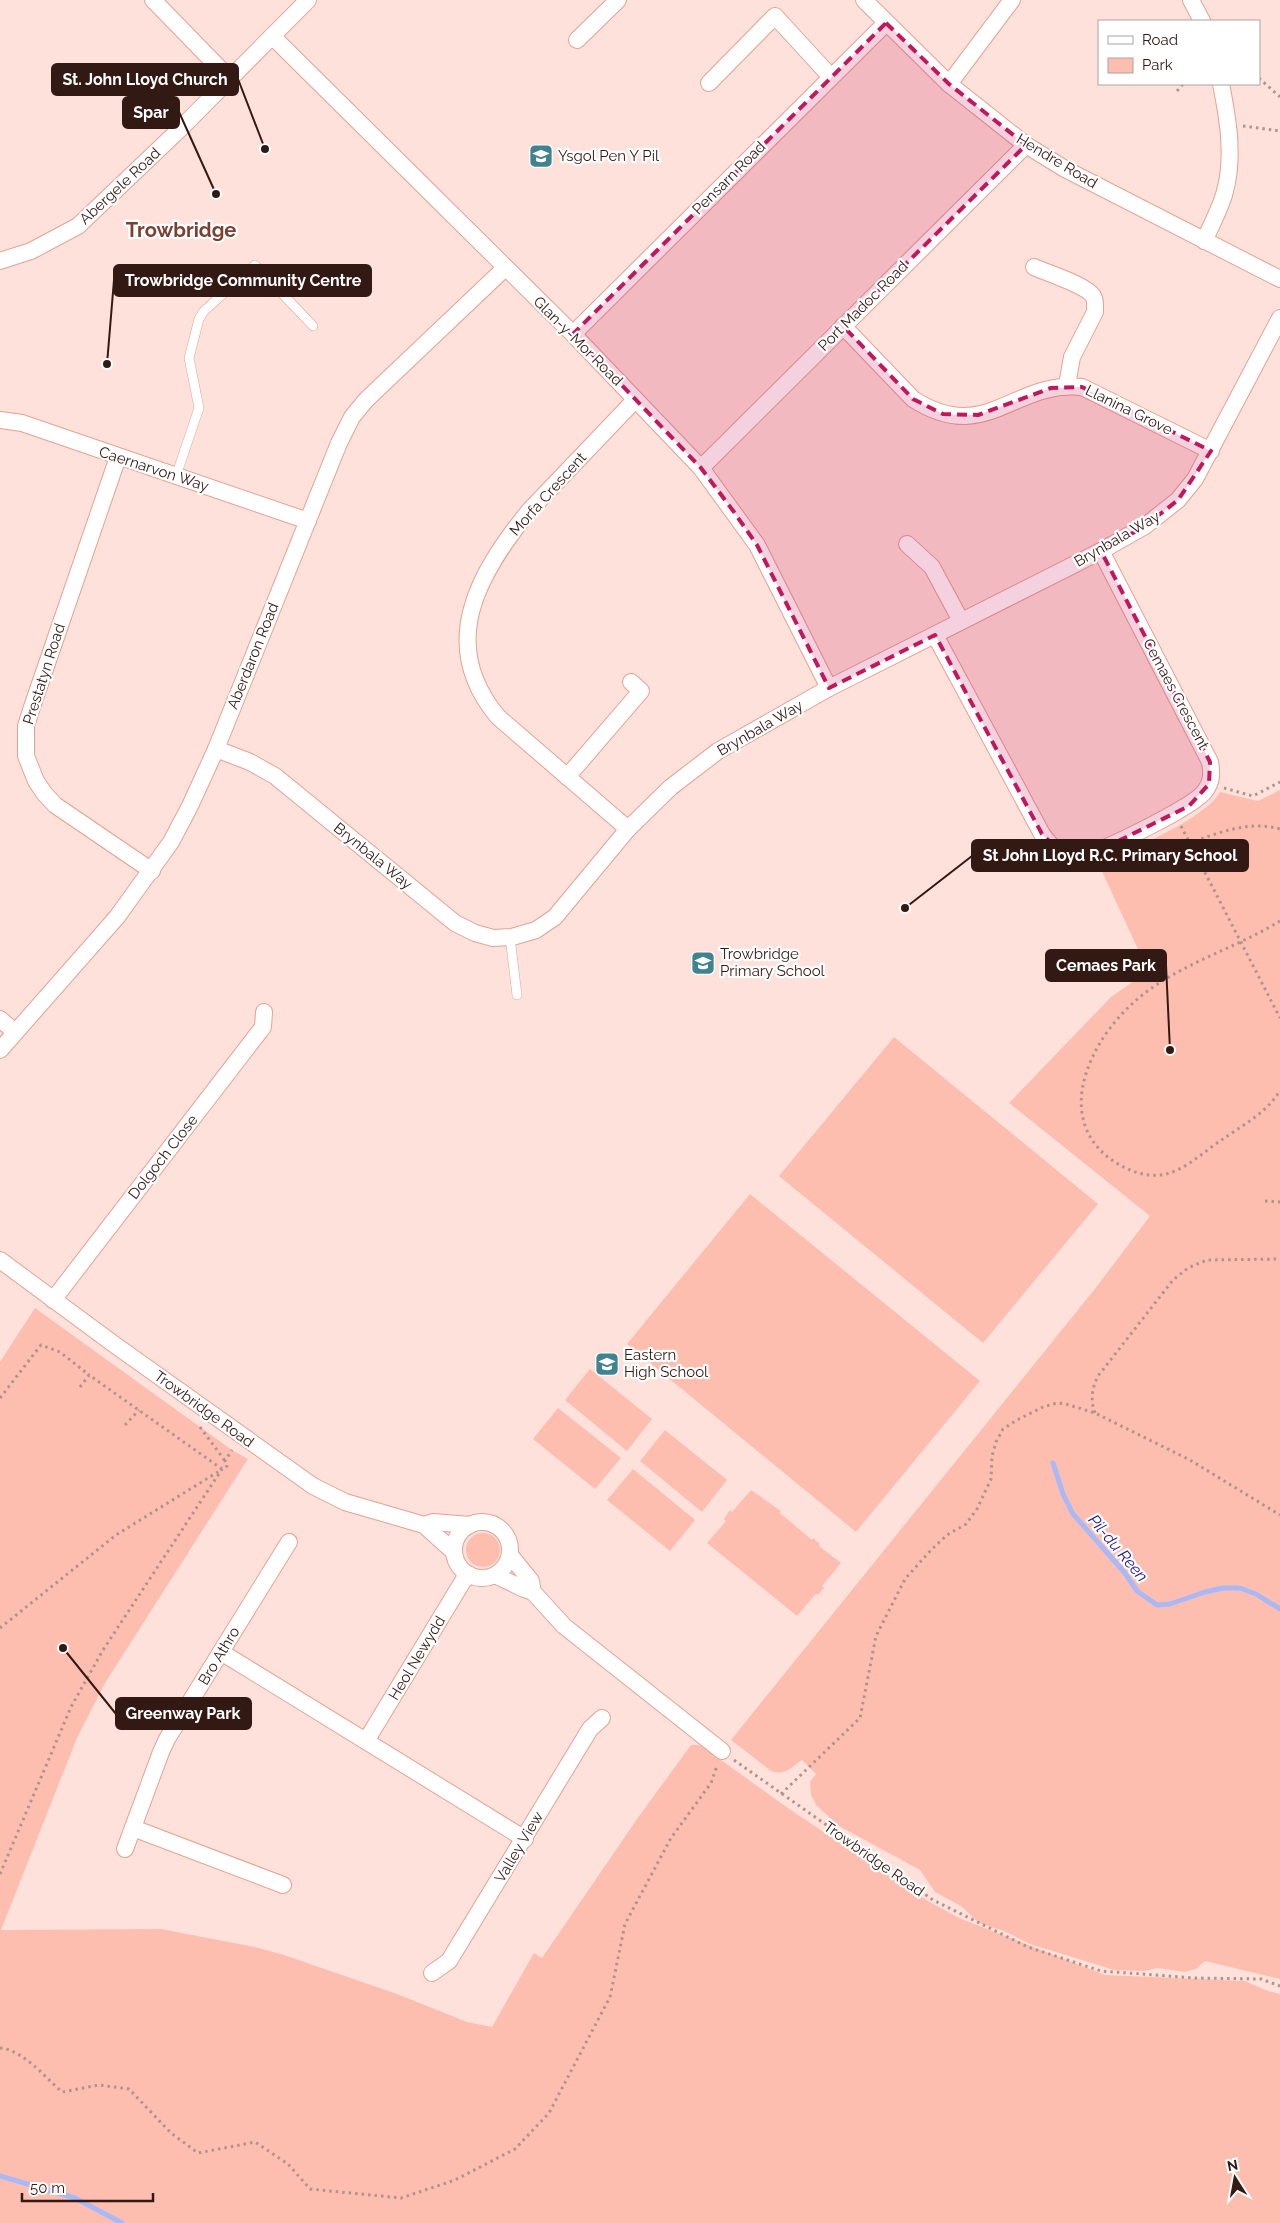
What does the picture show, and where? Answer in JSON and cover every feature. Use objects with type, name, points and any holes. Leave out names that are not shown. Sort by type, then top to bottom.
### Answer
[{"type":"street","points":[[153,0],[230,78]]},
{"type":"street","name":"Abergele Road","points":[[0,261],[30,251],[78,226],[308,0]]},
{"type":"street","points":[[577,40],[618,0]]},
{"type":"street","name":"Hendre Road","points":[[864,0],[949,84],[1026,145],[1065,169],[1280,280]]},
{"type":"street","points":[[949,84],[1012,0]]},
{"type":"street","points":[[1190,0],[1201,20]]},
{"type":"street","points":[[709,83],[775,16],[831,77]]},
{"type":"street","name":"Pensarn Road","points":[[573,334],[886,23]]},
{"type":"street","name":"Glan-y-Mor Road","points":[[272,36],[573,334],[701,468],[757,545],[829,688]]},
{"type":"street","points":[[1204,241],[1225,193],[1229,172],[1228,124],[1221,85]]},
{"type":"street","name":"Port Madoc Road","points":[[701,468],[1026,145]]},
{"type":"street","points":[[1034,267],[1085,289],[1093,295],[1095,312],[1072,357],[1067,385]]},
{"type":"street","name":"Aberdaron Road","points":[[0,1050],[117,917],[152,871],[171,842],[216,749],[339,442],[352,417],[366,400],[505,268]]},
{"type":"street","name":"Brynbala Way","points":[[216,749],[250,762],[275,776],[455,923],[493,938],[510,937],[536,930],[555,917],[628,829],[672,787],[718,751],[829,688],[1100,552],[1145,526],[1178,500],[1195,479],[1280,318]]},
{"type":"street","name":"Llanina Grove","points":[[843,326],[913,399],[927,408],[942,414],[958,417],[978,415],[996,410],[1035,393],[1067,385],[1082,387],[1100,394],[1211,450]]},
{"type":"street","name":"Morfa Crescent","points":[[628,829],[498,717],[479,692],[472,671],[467,630],[470,611],[487,570],[514,530],[529,511],[636,400]]},
{"type":"street","name":"Caernarvon Way","points":[[0,420],[22,423],[308,521]]},
{"type":"street","name":"Prestatyn Road","points":[[118,457],[32,707],[25,742],[26,756],[36,781],[55,805],[152,871]]},
{"type":"street","points":[[907,544],[932,567],[961,621]]},
{"type":"street","name":"Cemaes Crescent","points":[[1100,552],[1205,749],[1211,768],[1209,784]]},
{"type":"street","points":[[934,635],[1042,834],[1049,844],[1060,852],[1069,855],[1094,853],[1189,806],[1205,792],[1209,784]]},
{"type":"street","points":[[567,777],[641,691],[631,682]]},
{"type":"street","name":"Dolgoch Close","points":[[53,1300],[263,1027],[264,1012]]},
{"type":"street","points":[[0,1019],[15,1032]]},
{"type":"street","name":"Trowbridge Road","points":[[0,1260],[312,1486],[345,1502],[424,1525],[454,1552],[458,1563],[470,1575],[486,1578],[494,1575],[533,1592],[564,1626],[722,1751]]},
{"type":"street","name":"Trowbridge Road","points":[[424,1525],[433,1522],[470,1525],[478,1522],[495,1525],[507,1538],[510,1555],[531,1582],[533,1592]]},
{"type":"street","points":[[454,1552],[454,1544],[458,1536],[470,1525]]},
{"type":"street","name":"Bro Athro","points":[[125,1849],[161,1752],[289,1542]]},
{"type":"street","points":[[494,1575],[502,1570],[510,1555]]},
{"type":"street","name":"Heol Newydd","points":[[366,1742],[463,1581],[470,1575]]},
{"type":"street","points":[[221,1652],[524,1839]]},
{"type":"street","name":"Valley View","points":[[432,1973],[449,1961],[590,1729],[602,1718]]},
{"type":"street","points":[[133,1828],[284,1885]]},
{"type":"lane","points":[[176,476],[199,408],[189,358],[199,319],[204,311],[255,265],[313,326]]},
{"type":"lane","points":[[510,937],[517,995]]},
{"type":"path","points":[[1260,79],[1280,97]]},
{"type":"path","points":[[1178,91],[1182,85]]},
{"type":"path","points":[[1228,124],[1280,131]]},
{"type":"path","points":[[1209,784],[1253,796],[1280,782]]},
{"type":"path","points":[[1178,822],[1280,1018]]},
{"type":"path","points":[[1188,843],[1232,829],[1252,825],[1280,829]]},
{"type":"path","points":[[1280,921],[1156,984],[1132,1003],[1120,1016],[1096,1051],[1082,1084],[1080,1098],[1086,1129],[1093,1141],[1103,1153],[1118,1165],[1144,1175],[1162,1174],[1178,1170],[1251,1120],[1276,1098],[1280,1090]]},
{"type":"path","points":[[1265,1201],[1280,1202]]},
{"type":"path","points":[[1095,1414],[1092,1397],[1098,1376],[1173,1280],[1188,1268],[1207,1260],[1280,1259]]},
{"type":"path","points":[[0,1398],[41,1345],[60,1352],[89,1375],[222,1469]]},
{"type":"path","points":[[80,1387],[89,1375]]},
{"type":"path","points":[[781,1794],[860,1718],[876,1636],[904,1579],[947,1535],[966,1524],[977,1509],[991,1479],[994,1449],[1003,1429],[1017,1420],[1043,1407],[1057,1403],[1066,1404],[1095,1414],[1190,1460],[1280,1515]]},
{"type":"path","points":[[125,1425],[139,1410]]},
{"type":"path","points":[[0,1628],[116,1535],[227,1466],[228,1463],[197,1423]]},
{"type":"path","points":[[225,1461],[232,1450]]},
{"type":"path","points":[[0,1874],[71,1707],[103,1650],[222,1469]]},
{"type":"path","points":[[0,2048],[8,2049],[28,2062],[62,2092],[99,2085],[129,2089],[170,2133],[198,2153],[255,2142],[288,2164],[310,2188],[401,2198],[455,2180],[515,2149],[549,2113],[610,1997],[625,1924],[671,1838],[711,1783],[722,1751]]},
{"type":"path","name":"Trowbridge Road","points":[[722,1751],[933,1900],[1028,1948],[1101,1971],[1194,1978],[1261,1979],[1280,1986]]},
{"type":"highlighted area","points":[[886,23],[949,84],[1026,145],[843,326],[913,399],[943,414],[978,415],[1051,388],[1082,387],[1211,451],[1178,500],[1145,526],[1101,551],[1210,762],[1209,784],[1189,806],[1094,853],[1060,852],[1042,834],[935,635],[829,688],[757,545],[734,512],[701,468],[573,334]]},
{"type":"green space","points":[[1280,790],[1280,1979],[1205,1961],[1196,1969],[1184,1972],[1158,1968],[1143,1971],[1114,1970],[1030,1944],[1004,1931],[979,1923],[961,1906],[935,1892],[920,1870],[839,1826],[816,1805],[811,1795],[810,1782],[816,1774],[802,1760],[784,1772],[771,1771],[731,1740],[1094,1290],[1150,1216],[1009,1103],[1111,997],[1148,971],[1099,865],[1183,823],[1211,803],[1220,792],[1258,801]]},
{"type":"green space","points":[[894,1037],[1098,1204],[983,1343],[779,1176]]},
{"type":"green space","points":[[750,1194],[980,1381],[856,1532],[627,1344]]},
{"type":"green space","points":[[35,1308],[232,1450],[248,1459],[105,1683],[77,1738],[1,1930],[161,1929],[255,1947],[284,1955],[397,1994],[467,2022],[492,2027],[534,1953],[542,1958],[637,1819],[691,1745],[700,1745],[785,1806],[886,1874],[959,1918],[1105,1975],[1245,1981],[1280,1994],[1280,2223],[0,2223],[0,1362]]},
{"type":"green space","points":[[590,1369],[652,1419],[627,1451],[565,1400]]},
{"type":"green space","points":[[558,1408],[621,1458],[595,1489],[533,1439]]},
{"type":"green space","points":[[665,1430],[727,1480],[702,1512],[640,1461]]},
{"type":"green space","points":[[633,1469],[695,1520],[670,1551],[607,1500]]},
{"type":"green space","points":[[751,1490],[781,1511],[780,1513],[812,1540],[813,1538],[820,1544],[819,1546],[841,1563],[822,1586],[824,1588],[818,1595],[816,1594],[797,1616],[707,1543],[726,1521],[724,1519],[730,1510],[732,1512]]},
{"type":"green space","points":[[483,1533],[490,1534],[495,1538],[499,1543],[499,1557],[495,1562],[490,1566],[483,1567],[476,1566],[471,1562],[467,1557],[466,1550],[467,1543],[471,1538],[476,1534]]},
{"type":"waterway","name":"Pil-du Reen","points":[[1053,1463],[1063,1494],[1073,1514],[1124,1572],[1137,1591],[1157,1605],[1170,1604],[1223,1588],[1240,1588],[1256,1594],[1280,1609]]},
{"type":"waterway","points":[[0,2176],[75,2198],[122,2223]]},
{"type":"place","name":"St. John Lloyd Church","points":[[265,149]]},
{"type":"place","name":"Ysgol Pen Y Pil","points":[[541,156]]},
{"type":"place","name":"Spar","points":[[216,194]]},
{"type":"place","name":"Trowbridge Community Centre","points":[[107,364]]},
{"type":"place","name":"St John Lloyd R.C. Primary School","points":[[905,908]]},
{"type":"place","name":"Trowbridge Primary School","points":[[703,963]]},
{"type":"place","name":"Cemaes Park","points":[[1170,1050]]},
{"type":"place","name":"Eastern High School","points":[[607,1364]]},
{"type":"place","name":"Greenway Park","points":[[63,1648]]},
{"type":"district","name":"Trowbridge","points":[[181,230]]}]
